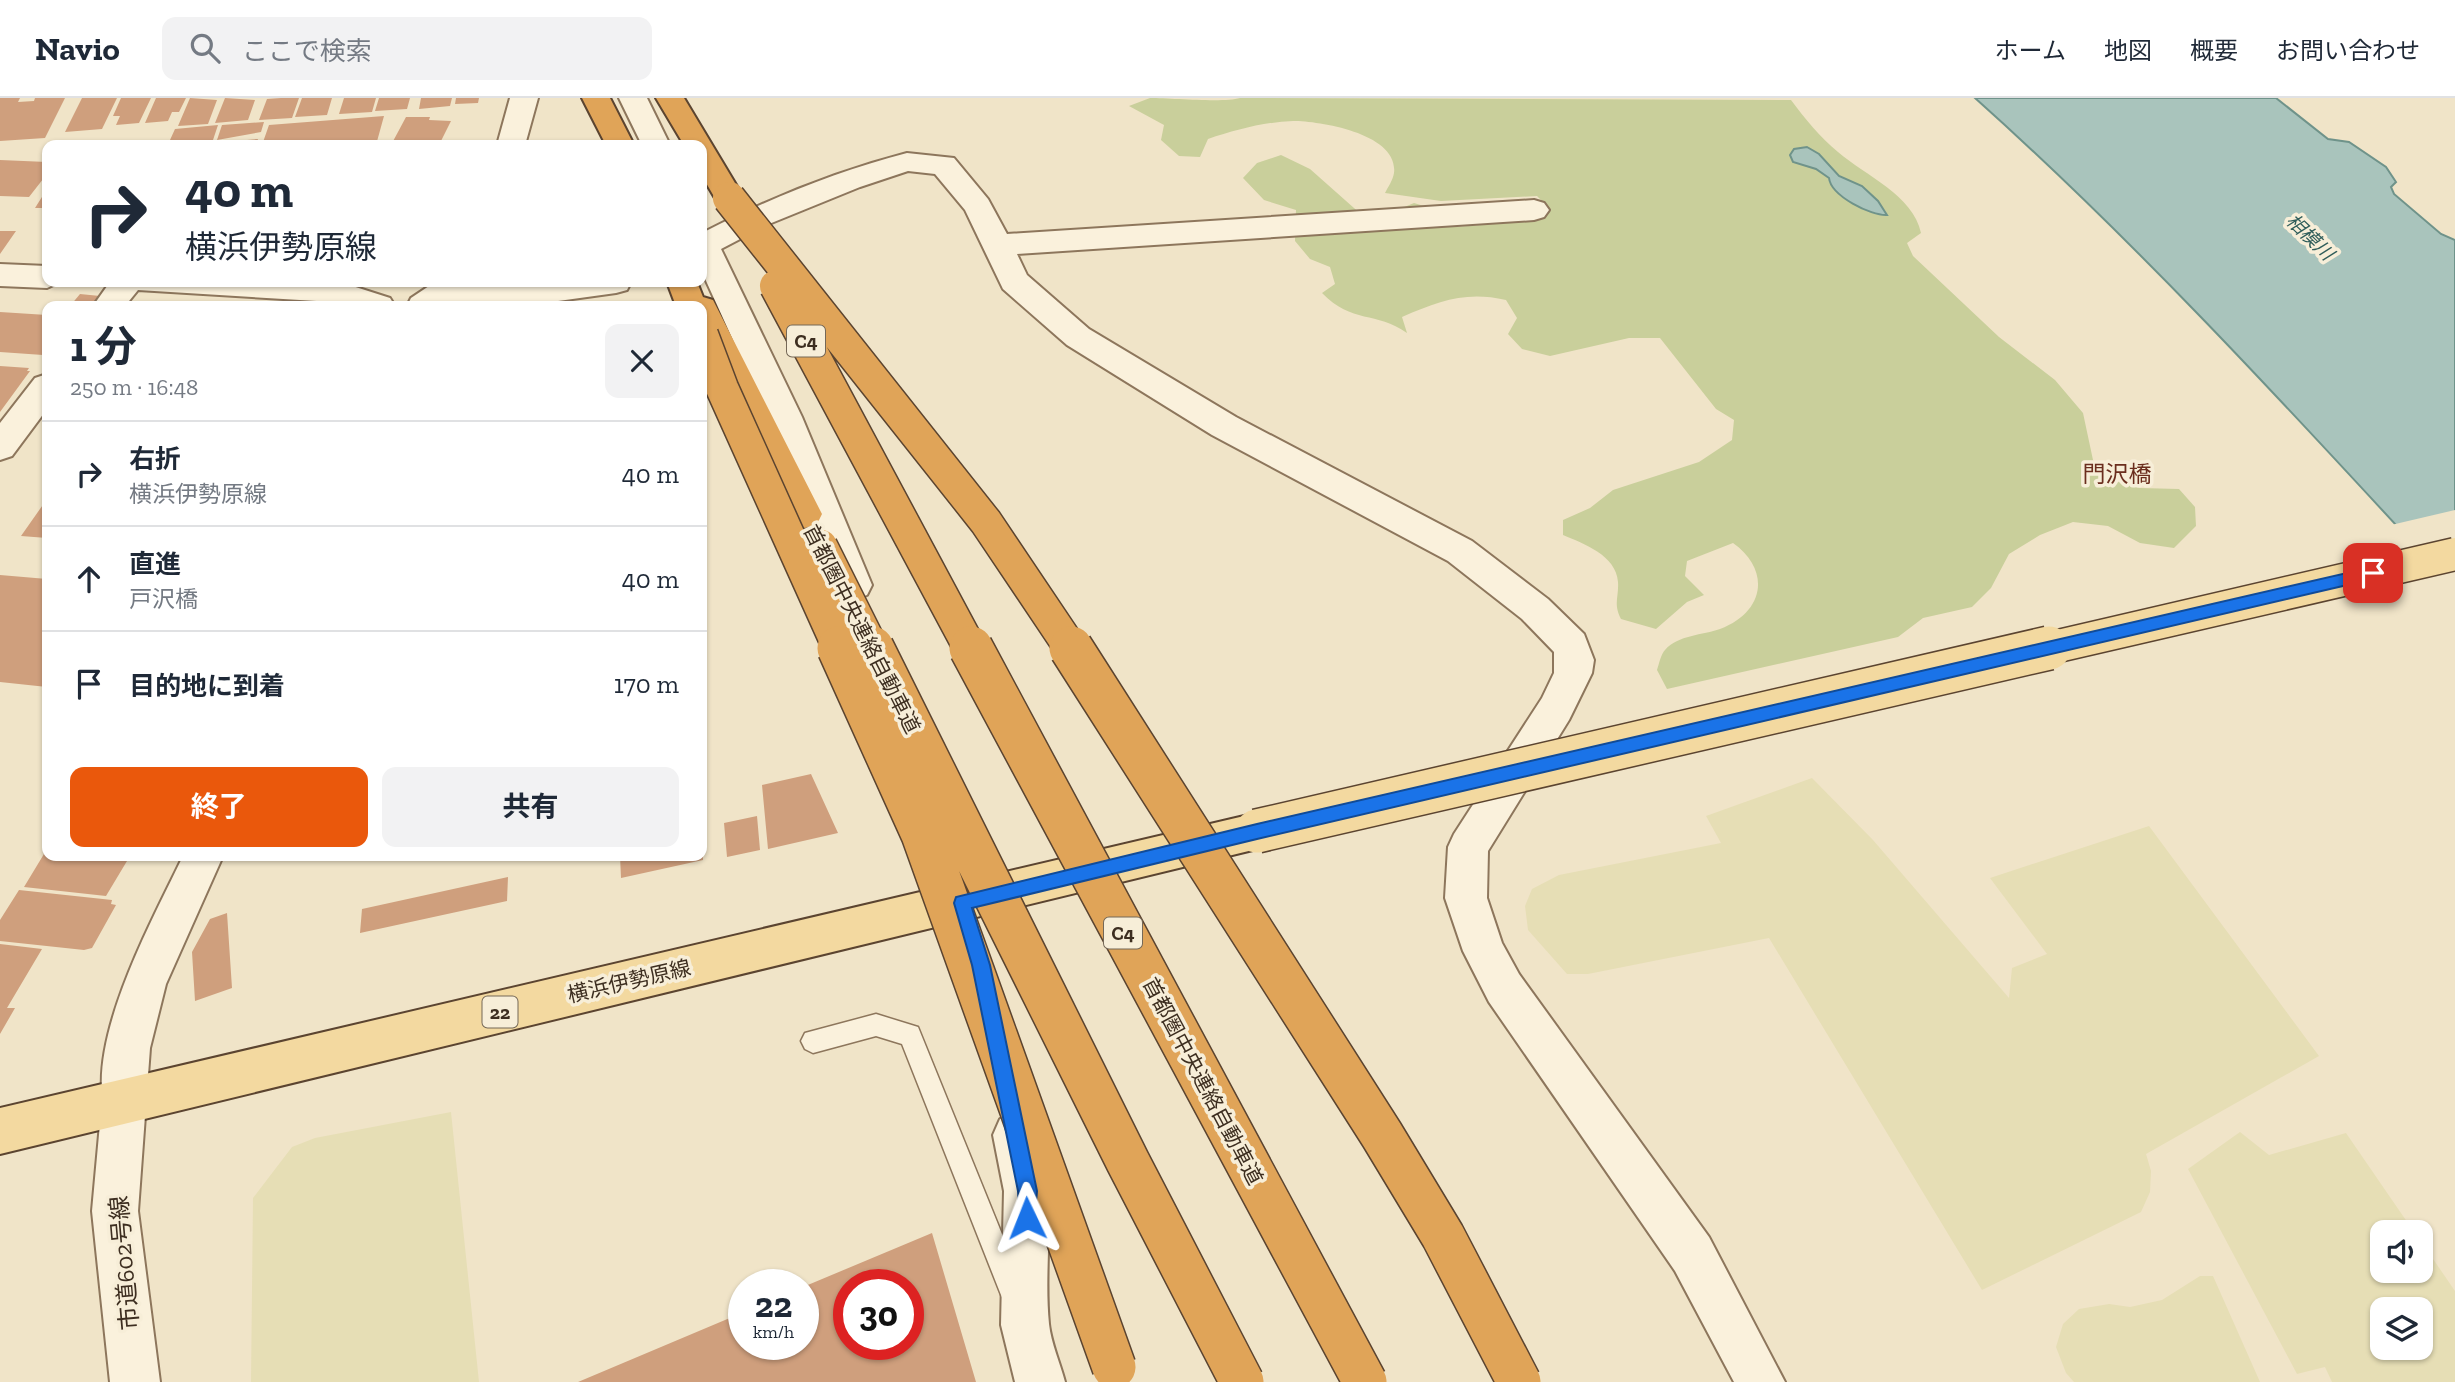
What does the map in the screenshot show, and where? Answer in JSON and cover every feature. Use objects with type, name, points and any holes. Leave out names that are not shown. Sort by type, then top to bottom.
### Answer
[{"type":"highway","points":[[596,98],[617,140]]},
{"type":"highway","points":[[670,98],[695,140]]},
{"type":"highway","name":"C4","points":[[707,161],[729,198]]},
{"type":"highway","points":[[729,198],[986,522],[1028,581],[1389,1146],[1443,1236],[1520,1382]]},
{"type":"highway","name":"首都圏中央連絡自動車道","points":[[729,198],[1365,1382]]},
{"type":"highway","name":"首都圏中央連絡自動車道","points":[[707,319],[1122,1150],[1242,1382]]},
{"type":"highway","points":[[707,348],[722,388],[923,834],[1054,1194],[1118,1382]]},
{"type":"main road","name":"横浜伊勢原線","points":[[0,1130],[1257,831],[2455,554]]},
{"type":"street","points":[[511,140],[524,98]]},
{"type":"street","points":[[633,98],[654,140]]},
{"type":"street","points":[[707,248],[758,217],[907,162],[944,165],[978,205],[1014,281],[1078,337],[1224,426],[1460,551],[1535,609],[1571,645],[1575,660],[1573,673],[1556,709],[1468,847],[1466,898],[1484,951],[1504,988],[1692,1254],[1760,1382]]},
{"type":"street","points":[[998,245],[1534,210]]},
{"type":"street","points":[[707,268],[785,417],[878,644],[981,965],[1027,1191],[1026,1325],[1040,1382]]},
{"type":"street","points":[[0,275],[42,277]]},
{"type":"street","points":[[112,301],[123,287]]},
{"type":"street","points":[[259,287],[335,291],[364,301]]},
{"type":"street","points":[[438,293],[518,296],[581,287]]},
{"type":"street","points":[[0,447],[42,392]]},
{"type":"street","name":"市道602号線","points":[[135,1382],[115,1212],[128,1048],[145,983],[201,861]]},
{"type":"lane","points":[[813,1041],[876,1025],[910,1035],[1026,1325]]},
{"type":"shaded area","points":[[1812,778],[1873,840],[2009,998],[2012,968],[2047,954],[1990,878],[2149,826],[2319,1056],[2146,1154],[2151,1171],[2150,1192],[2141,1212],[1982,1290],[1769,938],[1588,974],[1567,974],[1528,930],[1525,906],[1532,889],[1559,875],[1721,843],[1706,816]]},
{"type":"shaded area","points":[[451,1112],[479,1382],[251,1382],[253,1198],[292,1147],[315,1138]]},
{"type":"shaded area","points":[[2240,1132],[2269,1155],[2346,1133],[2406,1220],[2370,1220],[2370,1283],[2433,1283],[2433,1259],[2455,1291],[2455,1382],[2332,1382],[2325,1367],[2297,1374],[2188,1169]]},
{"type":"shaded area","points":[[2200,1276],[2213,1276],[2260,1382],[2074,1382],[2066,1373],[2056,1347],[2063,1324],[2079,1309],[2109,1304],[2130,1307],[2162,1300]]},
{"type":"green space","points":[[1150,98],[1791,100],[1831,146],[1887,187],[1909,208],[1921,233],[1907,243],[1913,256],[1999,337],[2055,380],[2083,413],[2093,460],[2104,478],[2140,488],[2179,489],[2195,507],[2196,526],[2174,548],[2140,543],[2108,526],[2073,522],[2040,535],[2009,554],[1991,588],[1972,607],[1923,618],[1898,637],[1667,689],[1657,670],[1664,652],[1677,641],[1720,629],[1735,622],[1746,612],[1758,590],[1753,565],[1733,543],[1687,561],[1685,576],[1704,595],[1687,602],[1656,629],[1621,619],[1617,605],[1618,582],[1612,565],[1598,552],[1563,535],[1563,520],[1590,508],[1613,490],[1699,462],[1732,440],[1734,420],[1716,409],[1660,338],[1629,338],[1550,356],[1522,349],[1508,334],[1517,318],[1506,300],[1465,297],[1429,306],[1402,317],[1407,333],[1396,326],[1344,309],[1322,293],[1335,284],[1330,267],[1310,259],[1295,241],[1296,210],[1264,200],[1243,178],[1257,163],[1281,155],[1310,169],[1363,216],[1383,216],[1414,203],[1437,210],[1440,223],[1455,227],[1532,221],[1550,209],[1537,196],[1441,201],[1385,193],[1394,173],[1392,160],[1384,148],[1356,132],[1321,124],[1293,121],[1250,127],[1208,139],[1200,157],[1179,156],[1161,140],[1164,125],[1129,106]]},
{"type":"water","name":"相模川","points":[[1975,98],[2276,98],[2328,139],[2349,142],[2386,167],[2396,182],[2391,187],[2394,194],[2441,234],[2455,240],[2455,589],[2161,276]]},
{"type":"water","points":[[1807,147],[1819,154],[1839,176],[1862,186],[1878,201],[1887,215],[1853,204],[1837,192],[1829,178],[1816,169],[1793,162],[1790,155],[1794,149]]},
{"type":"pier","points":[[2455,510],[2455,593],[2391,525]]},
{"type":"building","points":[[0,98],[20,98],[18,102],[34,101],[35,98],[65,98],[45,138],[0,141]]},
{"type":"building","points":[[82,98],[117,98],[102,129],[65,132]]},
{"type":"building","points":[[121,98],[151,98],[139,123],[116,125],[120,116],[113,116]]},
{"type":"building","points":[[156,98],[186,98],[179,112],[172,112],[168,121],[145,123]]},
{"type":"building","points":[[190,98],[217,100],[208,124],[178,126]]},
{"type":"building","points":[[225,98],[255,100],[248,120],[215,123]]},
{"type":"building","points":[[299,98],[292,118],[259,120],[267,99]]},
{"type":"building","points":[[302,98],[332,98],[327,115],[295,117]]},
{"type":"building","points":[[344,98],[376,98],[372,112],[339,114]]},
{"type":"building","points":[[379,98],[410,98],[407,109],[375,111]]},
{"type":"building","points":[[421,98],[452,98],[450,106],[419,109]]},
{"type":"building","points":[[456,98],[479,98],[478,103],[455,104]]},
{"type":"building","points":[[384,116],[377,140],[264,140],[269,125]]},
{"type":"building","points":[[406,117],[430,117],[429,120],[451,121],[442,140],[394,140]]},
{"type":"building","points":[[264,122],[261,132],[217,140],[222,125]]},
{"type":"building","points":[[218,125],[213,140],[170,140],[175,129]]},
{"type":"building","points":[[0,160],[42,162],[42,180],[29,197],[0,196]]},
{"type":"building","points":[[42,197],[42,208],[35,208]]},
{"type":"building","points":[[0,231],[16,231],[0,254]]},
{"type":"building","points":[[80,294],[100,296],[96,301],[74,301]]},
{"type":"building","points":[[0,312],[42,315],[42,355],[0,352]]},
{"type":"building","points":[[0,366],[29,368],[27,371],[30,371],[0,412]]},
{"type":"building","points":[[42,506],[42,538],[21,536]]},
{"type":"building","points":[[0,575],[42,579],[42,686],[0,682]]},
{"type":"building","points":[[811,774],[838,833],[768,849],[762,785]]},
{"type":"building","points":[[757,816],[760,850],[727,857],[724,823]]},
{"type":"building","points":[[42,857],[42,861],[127,861],[106,896],[24,887]]},
{"type":"building","points":[[620,861],[698,861],[621,878]]},
{"type":"building","points":[[508,877],[507,901],[360,933],[362,909]]},
{"type":"building","points":[[19,890],[112,900],[111,904],[116,905],[92,948],[84,950],[0,941],[0,920]]},
{"type":"building","points":[[227,913],[232,988],[195,1001],[192,952],[210,919]]},
{"type":"building","points":[[0,944],[42,949],[7,1008],[15,1008],[0,1034]]},
{"type":"building","points":[[932,1233],[976,1382],[578,1382],[728,1319],[728,1360],[819,1360],[819,1280],[833,1274],[833,1360],[924,1360],[924,1269],[846,1269]]},
{"type":"district","name":"門沢橋","points":[[2117,474]]},
{"type":"route","points":[[1027,1218],[1027,1191],[981,965],[962,903],[1257,831],[2373,573]]}]
